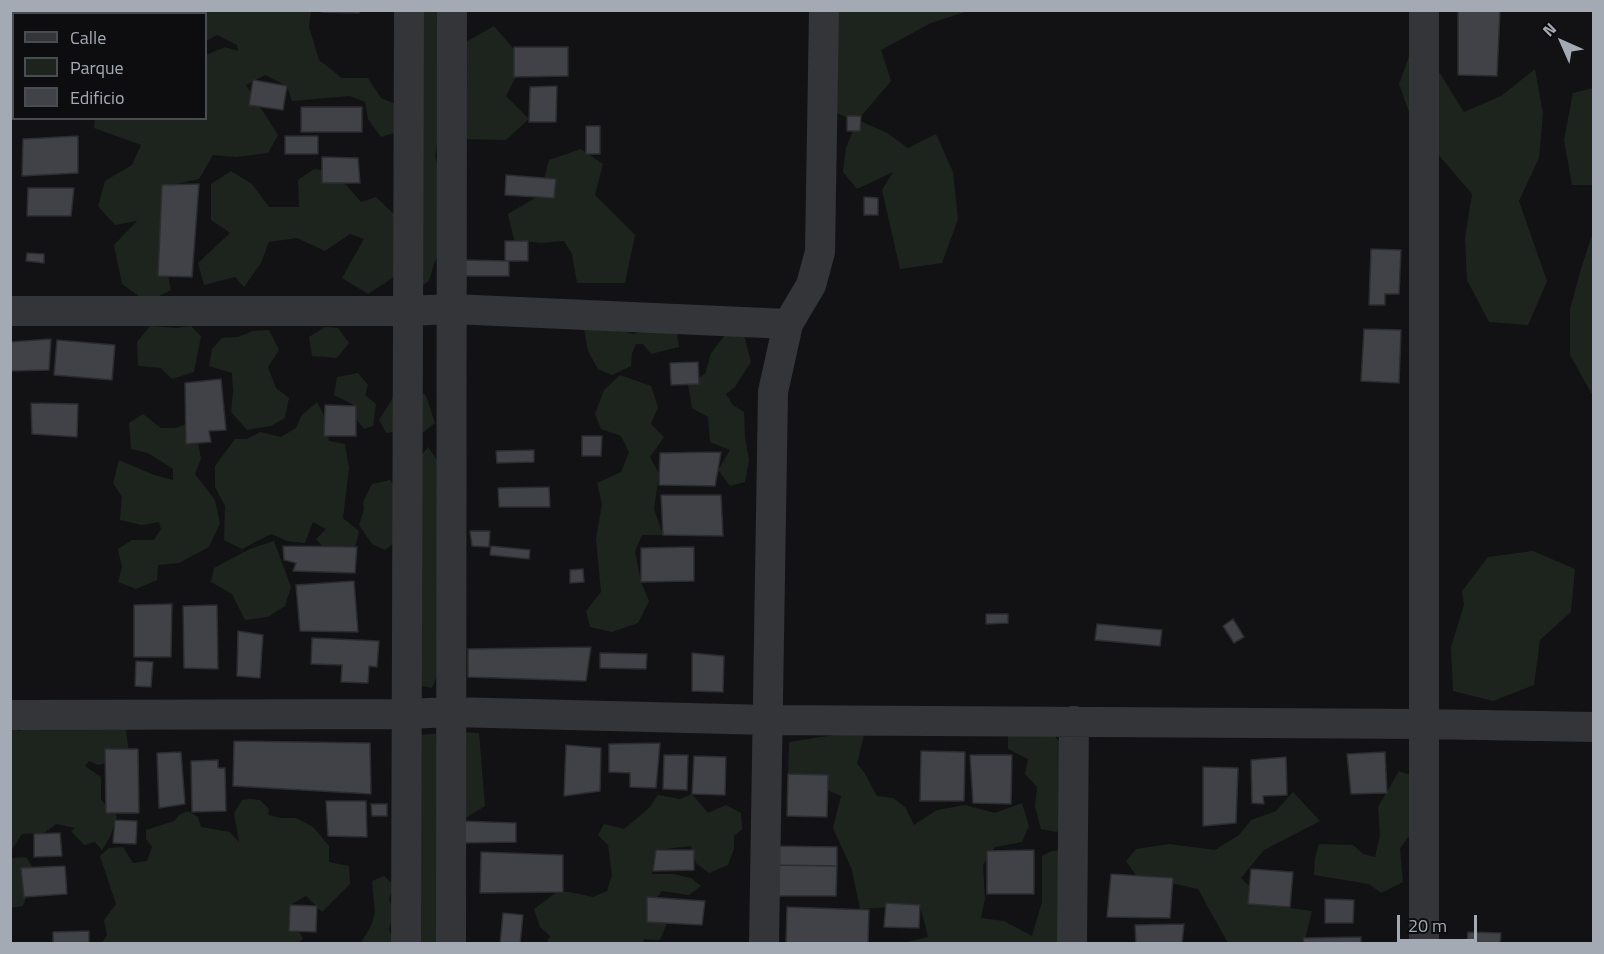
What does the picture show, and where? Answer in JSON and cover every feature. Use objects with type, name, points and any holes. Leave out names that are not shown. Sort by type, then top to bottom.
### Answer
[{"type":"street","points":[[406,944],[409,10]]},
{"type":"street","points":[[451,944],[452,10]]},
{"type":"street","points":[[764,944],[773,392],[788,324],[811,285],[820,252],[825,10]]},
{"type":"street","points":[[1424,10],[1424,944]]},
{"type":"street","points":[[10,311],[408,311],[452,309],[788,324]]},
{"type":"street","points":[[10,715],[452,712],[767,720],[1593,727]]},
{"type":"street","points":[[1072,944],[1074,721]]},
{"type":"green space","points":[[311,11],[309,27],[319,60],[342,78],[368,78],[381,98],[398,105],[397,132],[381,137],[368,119],[365,102],[350,96],[292,101],[287,86],[265,75],[246,85],[278,135],[268,153],[236,157],[213,155],[199,179],[171,185],[163,250],[171,290],[147,302],[122,284],[114,245],[137,221],[115,225],[98,206],[105,181],[132,165],[141,145],[94,128],[95,120],[207,120],[207,55],[225,47],[238,51],[237,45],[217,35],[207,40],[207,12],[160,12]]},
{"type":"green space","points":[[405,11],[444,11],[446,90],[435,156],[445,192],[447,244],[435,261],[429,281],[419,288],[394,277],[368,294],[342,278],[364,239],[350,234],[325,251],[297,238],[269,242],[261,263],[244,287],[235,277],[204,285],[198,263],[230,233],[211,220],[211,184],[231,171],[252,184],[269,207],[299,207],[298,180],[314,169],[335,172],[361,202],[376,197],[396,216]]},
{"type":"green space","points":[[837,11],[968,11],[931,23],[881,50],[891,81],[858,120],[887,133],[908,148],[936,134],[953,172],[958,219],[942,263],[900,269],[882,190],[893,172],[857,189],[843,172],[846,148],[857,121],[820,107]]},
{"type":"green space","points":[[494,26],[524,61],[506,96],[529,119],[506,140],[452,139],[464,43]]},
{"type":"green space","points":[[1415,40],[1441,75],[1464,112],[1501,96],[1535,69],[1543,114],[1539,158],[1519,201],[1547,281],[1528,325],[1489,322],[1467,280],[1465,238],[1472,194],[1414,126],[1399,84]]},
{"type":"green space","points":[[1593,88],[1593,185],[1572,185],[1564,140],[1573,93]]},
{"type":"green space","points":[[581,149],[603,164],[595,195],[635,235],[625,283],[577,283],[572,254],[564,241],[541,243],[514,240],[508,214],[540,195],[549,160]]},
{"type":"green space","points":[[1593,232],[1594,396],[1570,355],[1570,309]]},
{"type":"green space","points":[[150,326],[176,328],[191,326],[201,336],[194,372],[172,379],[161,368],[138,366],[137,342]]},
{"type":"green space","points":[[325,327],[338,328],[349,343],[337,358],[312,356],[309,337]]},
{"type":"green space","points":[[584,328],[612,328],[633,334],[650,329],[677,334],[679,347],[651,354],[643,344],[636,344],[632,353],[631,366],[612,375],[598,369],[588,351]]},
{"type":"green space","points":[[269,330],[279,350],[268,367],[276,388],[289,398],[285,418],[271,426],[247,430],[231,412],[232,373],[209,366],[212,349],[222,338]]},
{"type":"green space","points":[[743,331],[751,362],[735,387],[726,394],[733,405],[744,412],[749,460],[745,482],[730,486],[718,470],[730,450],[710,442],[708,417],[692,408],[688,384],[705,374],[711,353],[725,335]]},
{"type":"green space","points":[[358,373],[368,385],[365,395],[376,404],[373,426],[364,429],[356,419],[356,406],[334,395],[337,377]]},
{"type":"green space","points":[[620,375],[651,386],[658,407],[651,424],[664,437],[650,457],[659,474],[654,509],[663,535],[642,535],[635,551],[641,582],[649,601],[638,623],[612,632],[590,627],[586,611],[601,592],[596,539],[602,504],[597,483],[621,472],[629,452],[621,436],[601,429],[595,414],[604,390]]},
{"type":"green space","points":[[415,385],[426,396],[435,423],[421,434],[410,429],[386,433],[379,420],[395,395]]},
{"type":"green space","points":[[317,402],[325,417],[329,441],[345,444],[349,468],[343,518],[359,531],[356,544],[346,557],[328,553],[316,539],[326,529],[313,522],[305,543],[287,541],[271,534],[242,549],[224,540],[225,506],[215,487],[215,466],[235,439],[247,439],[260,432],[281,437],[296,428],[301,416]]},
{"type":"green space","points":[[143,414],[161,428],[176,428],[186,424],[197,436],[201,459],[195,474],[215,500],[220,523],[209,547],[179,563],[158,565],[157,580],[136,589],[118,582],[122,567],[118,549],[132,540],[154,540],[161,529],[159,522],[142,525],[120,520],[122,497],[113,483],[119,460],[154,475],[173,480],[173,469],[148,453],[131,449],[129,423]]},
{"type":"green space","points":[[428,447],[437,460],[443,660],[432,688],[419,685],[416,462]]},
{"type":"green space","points":[[390,480],[397,489],[401,538],[385,550],[372,544],[359,525],[364,509],[363,502],[372,484]]},
{"type":"green space","points":[[274,541],[291,587],[285,606],[268,617],[245,620],[232,594],[211,582],[214,568],[250,549]]},
{"type":"green space","points":[[1533,551],[1575,569],[1571,612],[1540,640],[1534,685],[1493,701],[1453,691],[1451,647],[1464,605],[1462,591],[1488,557]]},
{"type":"green space","points":[[39,722],[59,722],[68,731],[65,723],[125,723],[129,753],[98,765],[89,761],[85,766],[101,777],[101,800],[117,816],[110,837],[102,850],[95,842],[84,845],[71,831],[75,828],[56,824],[44,833],[22,834],[11,851],[10,727],[19,731]]},
{"type":"green space","points":[[1051,731],[1074,760],[1071,812],[1057,832],[1041,829],[1035,807],[1037,787],[1025,774],[1028,759],[1008,749],[1008,736]]},
{"type":"green space","points":[[479,733],[485,806],[461,821],[452,943],[411,943],[418,735]]},
{"type":"green space","points":[[847,733],[864,735],[857,764],[877,796],[893,798],[905,807],[914,825],[937,810],[965,805],[995,813],[1022,803],[1029,826],[1022,842],[995,847],[983,865],[985,899],[981,918],[1004,921],[1032,936],[1042,902],[1042,856],[1052,851],[1066,850],[1069,943],[903,943],[928,937],[920,905],[860,909],[852,870],[833,828],[841,796],[788,774],[789,742]]},
{"type":"green space","points":[[1399,771],[1413,776],[1412,832],[1400,848],[1403,882],[1381,893],[1369,884],[1314,875],[1319,844],[1353,845],[1363,854],[1375,857],[1380,835],[1378,807]]},
{"type":"green space","points":[[1293,792],[1320,821],[1264,850],[1241,878],[1268,905],[1312,911],[1304,943],[1228,943],[1198,889],[1136,875],[1126,861],[1136,849],[1169,844],[1215,850],[1239,835],[1251,820],[1276,811]]},
{"type":"green space","points":[[692,794],[708,813],[726,805],[741,813],[742,829],[734,836],[734,849],[728,865],[709,873],[696,863],[691,846],[656,850],[652,874],[673,874],[691,878],[701,886],[689,895],[662,891],[647,910],[667,923],[660,940],[644,939],[643,944],[547,943],[550,936],[540,927],[534,909],[557,892],[593,897],[607,891],[612,875],[608,845],[598,835],[604,824],[624,829],[649,808],[658,795],[680,799]]},
{"type":"green space","points":[[242,800],[260,800],[269,809],[268,815],[296,818],[313,827],[329,846],[329,862],[349,866],[350,884],[322,912],[306,896],[290,905],[290,918],[303,938],[299,943],[102,943],[107,935],[104,920],[116,904],[100,856],[109,848],[123,847],[133,863],[147,861],[152,847],[146,839],[146,830],[174,821],[179,815],[188,811],[198,817],[201,827],[230,832],[239,842],[234,813]]},
{"type":"green space","points":[[26,857],[33,868],[31,885],[23,906],[11,908],[11,858]]},
{"type":"green space","points":[[384,876],[394,885],[389,899],[394,912],[389,930],[395,943],[360,944],[371,926],[375,913],[372,881]]},
{"type":"building","points":[[322,10],[359,10],[359,13],[322,12]]},
{"type":"building","points":[[1458,10],[1500,10],[1497,76],[1458,75]]},
{"type":"building","points":[[514,47],[568,47],[568,76],[514,77]]},
{"type":"building","points":[[253,80],[287,86],[283,110],[249,105]]},
{"type":"building","points":[[557,86],[556,122],[529,122],[530,87]]},
{"type":"building","points":[[301,107],[362,107],[362,132],[301,132]]},
{"type":"building","points":[[847,116],[861,116],[860,131],[847,131]]},
{"type":"building","points":[[586,126],[600,126],[600,154],[586,154]]},
{"type":"building","points":[[78,136],[78,173],[22,176],[23,139]]},
{"type":"building","points":[[285,136],[318,136],[318,154],[285,154]]},
{"type":"building","points":[[322,157],[358,158],[360,183],[322,183]]},
{"type":"building","points":[[506,175],[556,179],[554,198],[505,195]]},
{"type":"building","points":[[199,184],[192,277],[158,276],[162,185]]},
{"type":"building","points":[[28,188],[74,188],[71,216],[27,216]]},
{"type":"building","points":[[864,197],[878,198],[878,215],[864,215]]},
{"type":"building","points":[[505,241],[528,241],[528,261],[505,261]]},
{"type":"building","points":[[1371,249],[1401,250],[1399,294],[1385,294],[1385,305],[1369,305]]},
{"type":"building","points":[[27,253],[44,254],[44,263],[26,261]]},
{"type":"building","points":[[464,260],[509,261],[509,276],[464,276]]},
{"type":"building","points":[[1364,329],[1401,330],[1399,383],[1361,381]]},
{"type":"building","points":[[51,339],[49,370],[10,371],[10,342]]},
{"type":"building","points":[[57,340],[115,345],[112,380],[54,375]]},
{"type":"building","points":[[698,362],[699,384],[671,385],[670,363]]},
{"type":"building","points":[[221,379],[226,430],[209,431],[211,442],[186,444],[185,383]]},
{"type":"building","points":[[31,403],[78,404],[77,437],[32,434]]},
{"type":"building","points":[[325,405],[356,406],[356,436],[324,436]]},
{"type":"building","points":[[582,436],[602,436],[601,456],[582,456]]},
{"type":"building","points":[[534,450],[534,462],[497,463],[496,451]]},
{"type":"building","points":[[721,452],[715,486],[659,485],[660,453]]},
{"type":"building","points":[[549,487],[550,507],[499,507],[498,488]]},
{"type":"building","points":[[661,495],[721,495],[723,536],[663,535]]},
{"type":"building","points":[[470,531],[490,531],[489,547],[472,546]]},
{"type":"building","points":[[283,546],[357,547],[355,573],[293,571],[296,563],[284,560]]},
{"type":"building","points":[[491,546],[530,550],[529,559],[490,555]]},
{"type":"building","points":[[694,547],[694,581],[641,582],[641,548]]},
{"type":"building","points":[[583,569],[584,582],[570,583],[570,570]]},
{"type":"building","points":[[354,581],[358,632],[300,631],[296,585]]},
{"type":"building","points":[[172,604],[171,657],[134,657],[134,605]]},
{"type":"building","points":[[217,605],[218,669],[184,668],[183,606]]},
{"type":"building","points":[[986,614],[1008,614],[1008,623],[986,624]]},
{"type":"building","points":[[1233,619],[1244,637],[1234,643],[1223,626]]},
{"type":"building","points":[[1097,624],[1162,630],[1160,646],[1095,640]]},
{"type":"building","points":[[238,631],[263,635],[260,678],[237,676]]},
{"type":"building","points":[[312,638],[379,641],[377,667],[369,666],[368,683],[341,682],[342,665],[311,664]]},
{"type":"building","points":[[591,647],[586,681],[468,677],[468,649]]},
{"type":"building","points":[[600,653],[647,654],[646,669],[600,668]]},
{"type":"building","points":[[692,653],[724,656],[723,692],[692,691]]},
{"type":"building","points":[[136,661],[153,662],[151,687],[135,686]]},
{"type":"building","points":[[234,741],[370,743],[371,794],[233,786]]},
{"type":"building","points":[[660,743],[656,788],[630,787],[630,773],[609,772],[609,744]]},
{"type":"building","points":[[566,745],[601,748],[600,791],[564,796]]},
{"type":"building","points":[[105,749],[138,749],[139,813],[106,813]]},
{"type":"building","points":[[921,751],[965,752],[964,801],[920,801]]},
{"type":"building","points":[[181,752],[185,804],[159,808],[157,753]]},
{"type":"building","points":[[1385,752],[1387,793],[1351,794],[1347,754]]},
{"type":"building","points":[[664,755],[688,755],[687,790],[663,789]]},
{"type":"building","points":[[970,755],[1012,755],[1011,804],[973,803]]},
{"type":"building","points":[[694,756],[726,757],[725,795],[692,794]]},
{"type":"building","points":[[1286,757],[1287,795],[1263,796],[1264,804],[1252,803],[1251,760]]},
{"type":"building","points":[[218,760],[218,768],[225,768],[226,811],[192,812],[191,761]]},
{"type":"building","points":[[1203,767],[1238,768],[1236,823],[1203,826]]},
{"type":"building","points":[[788,774],[828,775],[827,817],[787,816]]},
{"type":"building","points":[[326,801],[366,801],[367,837],[328,836]]},
{"type":"building","points":[[371,804],[387,804],[387,816],[372,816]]},
{"type":"building","points":[[115,820],[137,821],[136,844],[113,843]]},
{"type":"building","points":[[461,821],[516,823],[516,842],[459,843]]},
{"type":"building","points":[[60,833],[62,856],[34,857],[34,834]]},
{"type":"building","points":[[776,846],[837,847],[837,866],[775,865]]},
{"type":"building","points":[[656,850],[694,850],[694,870],[653,871]]},
{"type":"building","points":[[1034,850],[1034,894],[987,894],[987,851]]},
{"type":"building","points":[[481,852],[563,855],[563,892],[480,893]]},
{"type":"building","points":[[775,865],[837,866],[836,896],[775,896]]},
{"type":"building","points":[[65,866],[67,894],[24,897],[21,868]]},
{"type":"building","points":[[1251,869],[1293,872],[1290,907],[1248,904]]},
{"type":"building","points":[[1111,874],[1173,878],[1170,918],[1107,917]]},
{"type":"building","points":[[647,897],[705,901],[702,925],[647,922]]},
{"type":"building","points":[[1325,899],[1354,900],[1353,923],[1325,923]]},
{"type":"building","points":[[886,903],[920,905],[919,928],[884,927]]},
{"type":"building","points":[[290,905],[317,906],[316,932],[289,931]]},
{"type":"building","points":[[787,907],[869,910],[868,944],[786,944]]},
{"type":"building","points":[[503,913],[523,915],[520,944],[500,944]]},
{"type":"building","points":[[1184,924],[1182,944],[1136,944],[1135,925]]},
{"type":"building","points":[[89,931],[89,944],[53,944],[53,932]]},
{"type":"building","points":[[1468,932],[1501,933],[1500,944],[1467,944]]},
{"type":"building","points":[[1361,937],[1361,944],[1304,944],[1303,938]]}]
